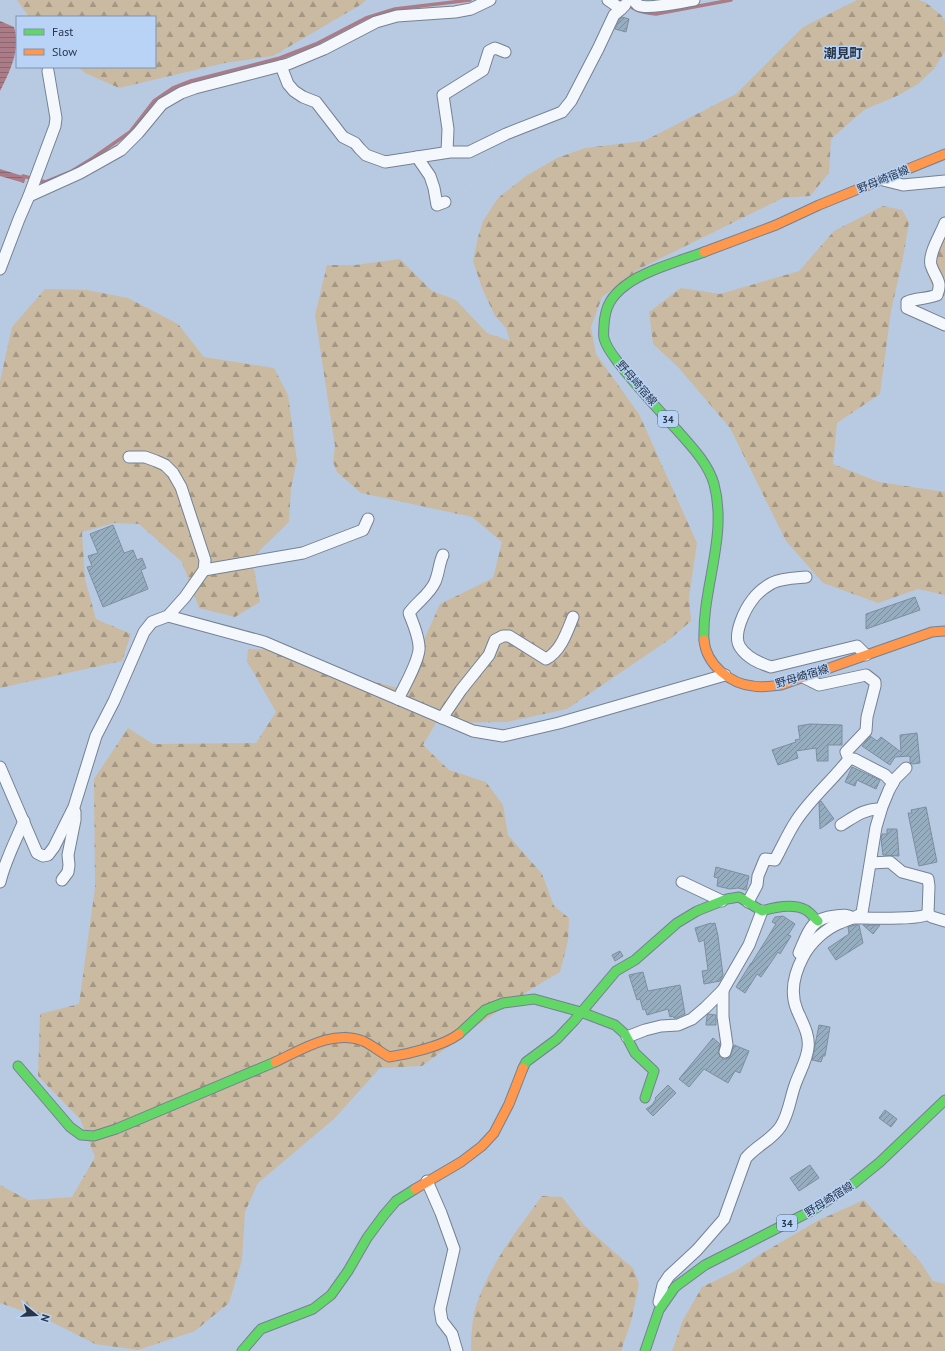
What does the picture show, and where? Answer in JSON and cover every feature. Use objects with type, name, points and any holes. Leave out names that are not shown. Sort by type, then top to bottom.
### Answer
[{"type":"street","points":[[29,196],[80,173],[121,150],[138,133],[162,104],[181,93],[281,66],[324,50],[376,22],[397,16],[455,12],[471,9],[490,0]]},
{"type":"street","points":[[608,0],[638,4],[642,6],[656,6],[694,0]]},
{"type":"street","points":[[281,66],[288,84],[294,91],[303,97],[316,102],[343,137],[355,143],[366,155],[385,162],[447,152],[469,152],[506,134],[562,112],[571,102],[614,15],[627,3]]},
{"type":"street","points":[[447,152],[448,129],[443,95],[483,70],[489,51],[495,48],[504,52]]},
{"type":"street","points":[[0,269],[55,126],[56,118],[48,71]]},
{"type":"street","name":"野母崎宿線","points":[[945,154],[776,224],[645,274],[626,285],[610,301],[605,312],[604,338],[610,351],[626,372],[697,452],[714,483],[718,504],[719,524],[704,633],[705,646],[709,655],[714,663],[726,675],[736,682],[750,686],[781,685],[932,632],[945,631]]},
{"type":"street","points":[[417,157],[430,176],[437,205],[445,202]]},
{"type":"street","points":[[881,180],[903,185],[945,181]]},
{"type":"street","points":[[945,223],[930,257],[931,265],[939,281],[940,288],[937,295],[907,302],[907,308],[945,325]]},
{"type":"street","points":[[0,767],[37,853],[43,856],[48,855],[54,847],[74,807],[96,736],[114,701],[144,632],[152,622],[168,616],[185,597],[204,570],[205,560],[198,533],[181,487],[173,473],[165,465],[156,461],[144,457],[129,457]]},
{"type":"street","points":[[204,570],[303,553],[364,530],[368,519]]},
{"type":"street","points":[[398,699],[413,666],[419,648],[416,630],[409,613],[436,582],[440,561],[443,555]]},
{"type":"street","points":[[806,577],[788,579],[774,583],[762,589],[753,598],[742,616],[737,635],[739,647],[748,657],[771,667],[857,646],[866,655]]},
{"type":"street","points":[[168,616],[264,642],[473,731],[503,736],[560,723],[726,675]]},
{"type":"street","points":[[442,718],[460,690],[489,655],[495,640],[503,636],[509,636],[546,659],[552,656],[559,647],[573,617]]},
{"type":"street","points":[[803,677],[819,685],[866,675],[874,682],[876,686],[867,717],[866,731],[846,752],[849,759]]},
{"type":"street","points":[[849,759],[854,759],[885,775],[893,783]]},
{"type":"street","points":[[748,902],[757,885],[758,876],[765,859],[775,860],[797,820],[821,791],[837,775],[849,759]]},
{"type":"street","points":[[659,1310],[659,1300],[663,1285],[669,1276],[697,1250],[724,1218],[746,1158],[752,1151],[774,1135],[781,1126],[789,1107],[794,1086],[808,1048],[807,1035],[797,1009],[793,990],[795,977],[803,957],[815,940],[832,926],[858,917],[862,913],[876,827],[881,809],[893,783],[906,768]]},
{"type":"street","points":[[62,880],[68,872],[68,855],[75,820],[74,807]]},
{"type":"street","points":[[841,825],[864,811],[881,809]]},
{"type":"street","points":[[0,882],[12,845],[24,821]]},
{"type":"street","points":[[871,863],[890,862],[902,872],[928,879],[928,914]]},
{"type":"street","points":[[682,882],[722,901]]},
{"type":"street","points":[[242,1351],[261,1329],[313,1309],[331,1295],[348,1271],[367,1238],[396,1202],[426,1181],[462,1162],[482,1146],[494,1133],[504,1114],[521,1070],[526,1062],[557,1039],[616,971],[635,960],[677,923],[697,911],[722,901],[738,897],[762,912]]},
{"type":"street","points":[[762,912],[777,907],[796,908],[806,910],[818,921]]},
{"type":"street","points":[[627,1037],[661,1026],[678,1025],[692,1019],[723,990],[749,945],[762,912]]},
{"type":"street","points":[[800,963],[799,953],[813,924],[825,917],[847,915],[853,918],[912,917],[926,916],[928,914]]},
{"type":"street","points":[[928,914],[932,917],[945,921]]},
{"type":"street","points":[[723,990],[723,1017],[726,1045],[725,1052]]},
{"type":"street","points":[[18,1066],[70,1127],[81,1135],[94,1136],[124,1126],[260,1069],[314,1044],[336,1037],[351,1038],[362,1041],[389,1056],[402,1055],[451,1040],[462,1032],[485,1010],[503,1003],[534,999],[582,1012],[615,1025],[627,1037],[635,1053],[654,1071],[644,1098]]},
{"type":"street","name":"野母崎宿線","points":[[645,1351],[659,1310],[675,1286],[705,1265],[813,1210],[853,1184],[880,1162],[945,1100]]},
{"type":"street","points":[[426,1181],[441,1213],[454,1249],[440,1310],[442,1321],[452,1334],[457,1351]]},
{"type":"path","points":[[374,4],[376,0]]},
{"type":"path","points":[[445,202],[466,190],[491,167],[506,134]]},
{"type":"green space","points":[[17,0],[366,0],[362,4],[273,56],[225,63],[119,88],[85,73],[79,68],[156,68],[156,16],[28,16]]},
{"type":"green space","points":[[857,0],[918,0],[925,2],[941,15],[945,21],[945,51],[934,69],[918,84],[899,95],[864,110],[831,139],[829,173],[810,196],[783,198],[641,268],[602,297],[591,327],[596,354],[639,414],[697,543],[689,597],[691,621],[670,639],[567,709],[507,722],[436,723],[423,745],[449,770],[486,782],[503,805],[508,835],[542,874],[554,906],[569,918],[568,941],[560,972],[482,1022],[422,1066],[380,1068],[334,1119],[258,1183],[245,1212],[242,1260],[229,1303],[195,1331],[138,1350],[95,1344],[46,1319],[0,1303],[0,1185],[28,1200],[72,1197],[95,1157],[80,1119],[38,1076],[40,1014],[79,1004],[95,888],[94,779],[128,728],[153,744],[256,743],[276,712],[247,661],[248,649],[273,650],[303,663],[402,689],[440,604],[493,578],[502,542],[472,517],[361,493],[337,472],[333,462],[335,446],[315,315],[327,265],[355,265],[400,259],[432,291],[456,300],[487,333],[510,341],[506,328],[495,316],[482,288],[473,261],[483,221],[498,198],[526,176],[557,158],[585,148],[644,141],[736,94],[803,27]]},
{"type":"green space","points":[[883,206],[902,210],[909,222],[903,258],[891,311],[880,394],[837,423],[833,464],[879,482],[945,492],[945,595],[918,589],[878,603],[823,583],[786,541],[730,428],[678,367],[653,344],[649,312],[681,288],[720,294],[799,271],[834,231]]},
{"type":"green space","points":[[945,216],[945,297],[931,283],[927,265],[928,256]]},
{"type":"green space","points":[[45,289],[87,290],[128,298],[178,324],[204,357],[274,368],[288,395],[297,461],[291,488],[289,522],[252,558],[260,602],[235,617],[199,608],[182,562],[139,524],[114,523],[82,532],[85,579],[96,619],[131,634],[122,661],[0,688],[0,381],[12,327]]},
{"type":"green space","points":[[542,1196],[562,1197],[584,1225],[633,1268],[639,1284],[631,1322],[621,1351],[471,1351],[474,1314],[483,1288],[505,1247]]},
{"type":"green space","points":[[864,1200],[919,1260],[933,1281],[945,1284],[945,1351],[672,1351],[683,1320],[702,1287],[737,1270],[759,1255],[819,1220]]},
{"type":"shaded area","points":[[0,21],[14,27],[16,43],[11,68],[0,91]]},
{"type":"shaded area","points":[[0,169],[26,177],[24,183],[0,176]]},
{"type":"building","points":[[622,17],[629,19],[626,32],[615,29]]},
{"type":"building","points":[[113,525],[124,553],[133,550],[137,560],[142,558],[146,568],[141,570],[148,589],[103,607],[87,567],[92,566],[88,556],[98,553],[90,534]]},
{"type":"building","points":[[915,597],[920,610],[866,629],[866,614]]},
{"type":"building","points":[[810,724],[842,725],[842,745],[828,745],[828,761],[817,761],[816,748],[796,751],[798,758],[778,765],[772,750],[796,742],[795,740],[800,739],[798,726]]},
{"type":"building","points":[[917,733],[920,763],[910,763],[910,756],[895,757],[890,765],[862,746],[870,736],[877,741],[881,737],[901,752],[900,735]]},
{"type":"building","points":[[852,767],[880,780],[876,789],[857,780],[855,786],[845,782]]},
{"type":"building","points":[[821,801],[834,819],[820,829],[819,803]]},
{"type":"building","points":[[926,807],[937,862],[919,866],[908,813],[912,813],[911,810]]},
{"type":"building","points":[[887,829],[897,829],[899,856],[883,855],[881,839],[882,834],[887,834]]},
{"type":"building","points":[[716,867],[749,876],[746,890],[717,886],[718,878],[714,877]]},
{"type":"building","points":[[783,916],[795,924],[788,935],[791,936],[780,954],[778,952],[761,977],[757,974],[745,993],[736,987],[776,924],[772,922],[775,917]]},
{"type":"building","points":[[715,923],[718,936],[723,975],[720,981],[704,984],[702,971],[708,970],[704,940],[699,942],[695,928]]},
{"type":"building","points":[[859,925],[863,943],[836,960],[828,948],[849,934],[848,927]]},
{"type":"building","points":[[863,925],[880,925],[873,934]]},
{"type":"building","points":[[620,951],[623,956],[615,961],[612,955]]},
{"type":"building","points":[[643,972],[648,991],[680,985],[685,1014],[676,1018],[673,1016],[670,1017],[668,1009],[647,1015],[645,1009],[643,1010],[640,999],[637,1000],[629,975]]},
{"type":"building","points":[[708,1014],[716,1015],[716,1025],[706,1025]]},
{"type":"building","points":[[819,1025],[830,1027],[825,1056],[823,1056],[821,1062],[812,1060]]},
{"type":"building","points":[[713,1038],[720,1044],[718,1053],[723,1059],[730,1057],[734,1045],[749,1051],[740,1073],[735,1071],[728,1083],[704,1069],[689,1087],[679,1079]]},
{"type":"building","points":[[668,1085],[676,1093],[653,1116],[646,1109],[652,1105],[656,1099],[655,1098]]},
{"type":"building","points":[[885,1110],[897,1119],[891,1127],[879,1118]]},
{"type":"building","points":[[810,1165],[819,1178],[799,1191],[790,1178]]},
{"type":"waterway","points":[[23,176],[45,182],[72,171],[130,132],[154,101],[173,88],[191,81],[280,58],[316,44],[366,18],[395,9],[470,0]]},
{"type":"waterway","points":[[622,0],[630,7],[645,13],[656,14],[731,0]]},
{"type":"traffic: fast","points":[[704,252],[653,270],[634,280],[616,293],[607,307],[604,333],[604,338],[607,345],[614,356],[634,382],[688,442],[708,469],[714,484],[718,504],[718,523],[704,620],[704,640]]},
{"type":"traffic: fast","points":[[523,1068],[526,1062],[557,1039],[616,971],[635,960],[677,923],[697,911],[727,899],[739,897],[762,911],[784,906],[801,908],[808,911],[818,921]]},
{"type":"traffic: fast","points":[[459,1034],[485,1010],[503,1003],[534,999],[581,1012],[615,1025],[625,1034],[635,1053],[654,1071],[645,1098]]},
{"type":"traffic: fast","points":[[18,1066],[70,1127],[81,1135],[94,1136],[116,1129],[275,1062]]},
{"type":"traffic: fast","points":[[645,1351],[659,1310],[675,1287],[705,1265],[813,1210],[853,1184],[880,1162],[945,1100]]},
{"type":"traffic: fast","points":[[242,1351],[261,1329],[313,1309],[331,1295],[348,1271],[367,1238],[384,1215],[396,1201],[415,1189]]},
{"type":"traffic: slow","points":[[704,252],[776,225],[819,205],[945,154]]},
{"type":"traffic: slow","points":[[704,640],[709,657],[714,665],[728,677],[744,684],[763,687],[781,685],[932,632],[945,631]]},
{"type":"traffic: slow","points":[[275,1062],[306,1047],[329,1039],[352,1038],[363,1041],[389,1057],[416,1052],[435,1046],[459,1034]]},
{"type":"traffic: slow","points":[[415,1189],[461,1162],[482,1146],[494,1133],[509,1104],[523,1068]]},
{"type":"district","name":"潮見町","points":[[843,53]]}]
